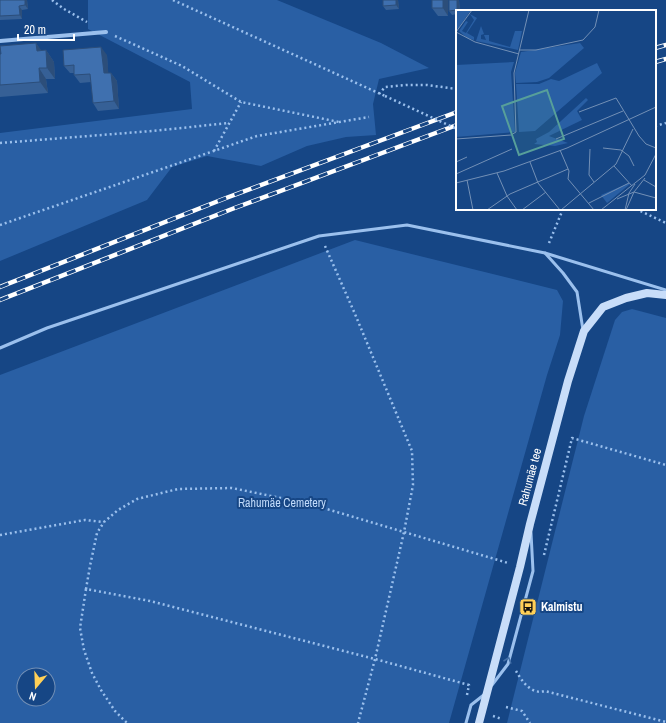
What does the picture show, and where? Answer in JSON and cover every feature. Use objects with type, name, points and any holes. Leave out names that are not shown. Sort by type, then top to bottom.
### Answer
[{"type":"street","points":[[0,41],[106,32]]},
{"type":"street","name":"Rahumäe tee","points":[[479,723],[568,381],[584,331],[603,307],[626,298],[647,293],[666,295]]},
{"type":"lane","points":[[0,348],[47,328],[318,236],[407,225],[545,253],[666,290]]},
{"type":"lane","points":[[545,253],[577,292],[584,331]]},
{"type":"lane","points":[[466,723],[471,705],[487,692],[508,664],[533,571],[530,524]]},
{"type":"path","points":[[52,0],[64,9],[106,32],[182,66],[241,102],[341,122]]},
{"type":"path","points":[[173,0],[456,129]]},
{"type":"path","points":[[379,94],[385,87],[406,85],[427,85],[456,89]]},
{"type":"path","points":[[214,151],[241,102]]},
{"type":"path","points":[[0,225],[257,136],[369,117]]},
{"type":"path","points":[[0,143],[152,131],[229,123]]},
{"type":"path","points":[[656,126],[666,123]]},
{"type":"path","points":[[545,253],[563,210]]},
{"type":"path","points":[[638,210],[666,222]]},
{"type":"path","points":[[318,236],[328,250],[412,451],[413,485],[404,532],[375,660],[358,723]]},
{"type":"path","points":[[544,558],[572,438],[666,465]]},
{"type":"path","points":[[127,723],[115,711],[92,673],[84,650],[80,628],[97,533],[104,522],[118,510],[137,499],[178,488],[232,488],[310,504],[520,567]]},
{"type":"path","points":[[0,535],[85,520],[104,522]]},
{"type":"path","points":[[86,589],[150,601],[469,685],[465,708],[469,710]]},
{"type":"path","points":[[515,669],[522,682],[532,689],[541,692],[545,690],[665,722],[666,718]]},
{"type":"path","points":[[506,707],[522,711],[530,723]]},
{"type":"green space","points":[[88,0],[277,0],[381,43],[429,68],[379,79],[373,104],[376,135],[346,137],[307,146],[261,166],[207,156],[172,167],[147,200],[0,261],[0,133],[192,109],[190,82],[88,29]]},
{"type":"green space","name":"Rahumäe Cemetery","points":[[355,240],[557,290],[563,301],[560,335],[547,375],[449,723],[0,723],[0,375]]},
{"type":"green space","points":[[632,309],[666,318],[666,723],[507,723],[584,416],[615,320],[622,312]]},
{"type":"building","points":[[0,0],[25,0],[25,5],[19,6],[20,15],[0,16]]},
{"type":"building","points":[[383,0],[396,0],[396,5],[383,6]]},
{"type":"building","points":[[432,0],[443,0],[443,8],[432,8]]},
{"type":"building","points":[[449,0],[457,0],[457,10],[449,11]]},
{"type":"building","points":[[36,43],[37,51],[46,50],[47,68],[39,68],[40,82],[0,85],[0,46]]},
{"type":"building","points":[[101,47],[104,73],[111,73],[114,101],[93,103],[90,74],[74,75],[74,65],[64,66],[63,50]]},
{"type":"railway","points":[[656,48],[666,45]]},
{"type":"railway","points":[[656,62],[666,59]]},
{"type":"railway","points":[[0,287],[226,198],[456,112]]},
{"type":"railway","points":[[0,300],[232,209],[456,125]]},
{"type":"place","name":"Kalmistu","points":[[528,607]]}]
